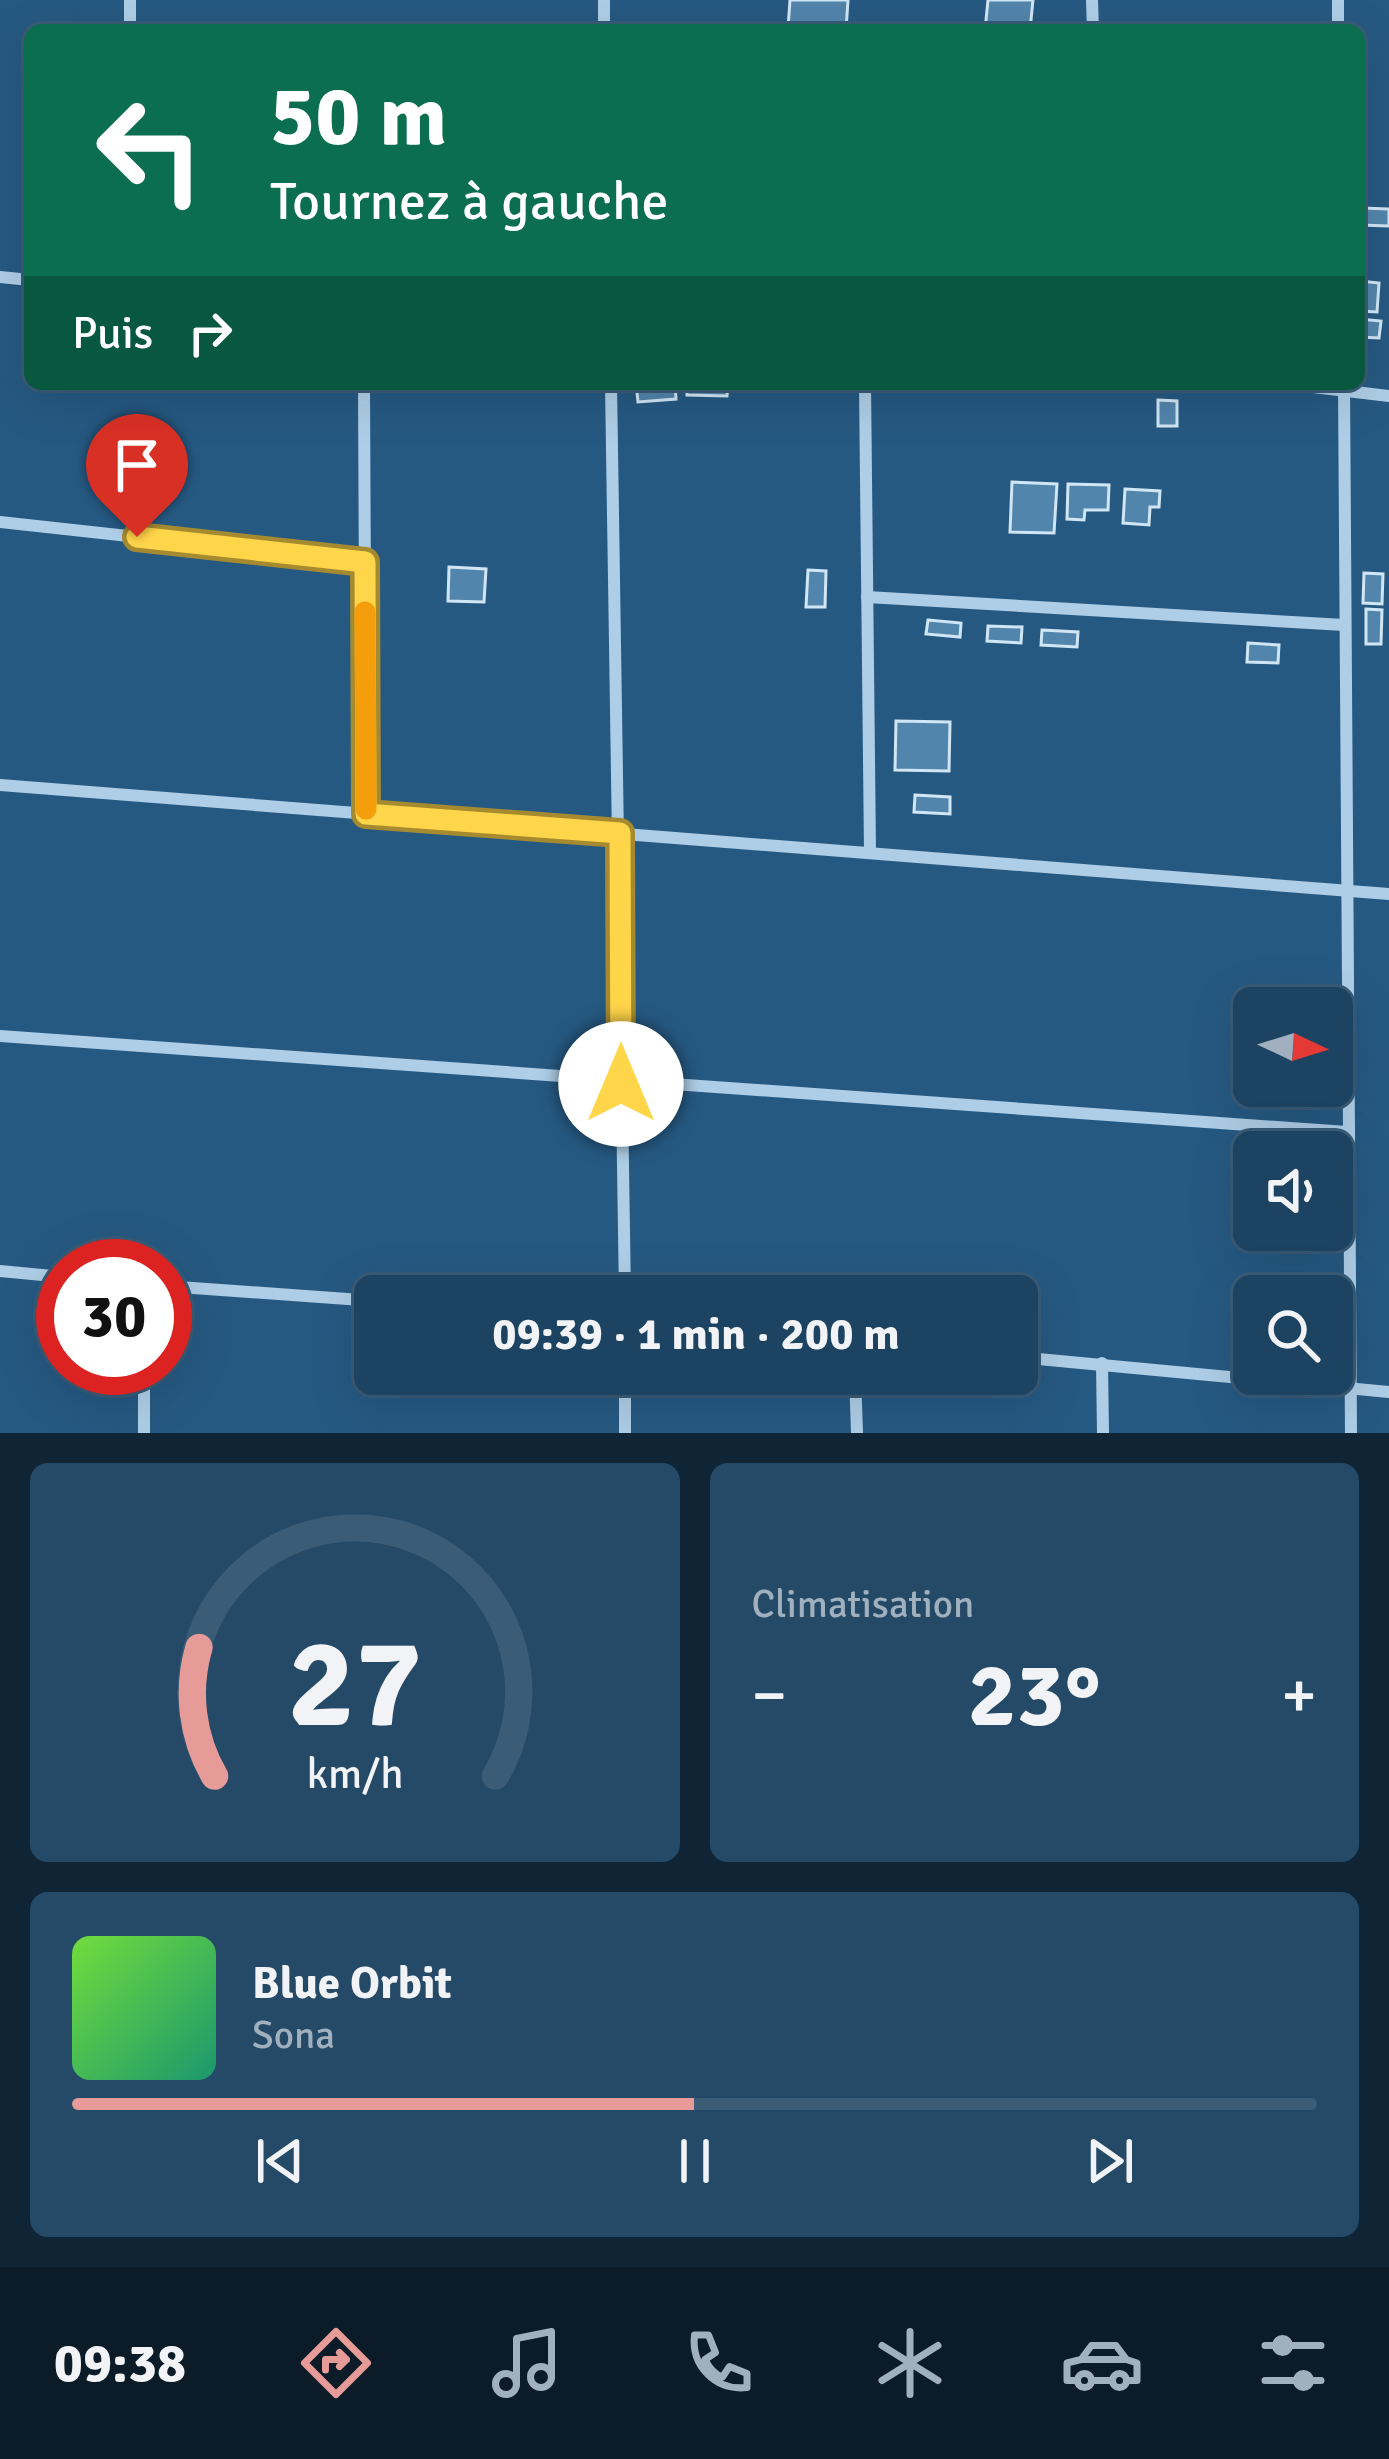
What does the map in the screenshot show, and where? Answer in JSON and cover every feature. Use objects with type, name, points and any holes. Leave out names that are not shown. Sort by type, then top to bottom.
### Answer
[{"type":"street","points":[[364,390],[366,814]]},
{"type":"street","points":[[611,390],[625,1275]]},
{"type":"street","points":[[865,390],[870,853]]},
{"type":"street","points":[[1344,390],[1347,1131]]},
{"type":"street","points":[[1350,390],[1389,396]]},
{"type":"street","points":[[0,522],[365,562]]},
{"type":"street","points":[[867,596],[1344,625]]},
{"type":"street","points":[[0,785],[1389,894]]},
{"type":"street","points":[[0,1036],[621,1084],[1332,1131]]},
{"type":"street","points":[[0,1271],[36,1274]]},
{"type":"street","points":[[192,1288],[354,1300]]},
{"type":"street","points":[[1038,1358],[1233,1377]]},
{"type":"street","points":[[1102,1363],[1103,1433]]},
{"type":"street","points":[[1353,1390],[1389,1392]]},
{"type":"street","points":[[144,1395],[144,1433]]},
{"type":"street","points":[[625,1395],[625,1433]]},
{"type":"street","points":[[856,1395],[857,1433]]},
{"type":"street","points":[[1350,1395],[1351,1433]]},
{"type":"building","points":[[790,0],[848,0],[846,24],[788,24]]},
{"type":"building","points":[[988,0],[1033,0],[1031,24],[986,24]]},
{"type":"building","points":[[1365,208],[1389,209],[1389,226],[1365,225]]},
{"type":"building","points":[[1365,282],[1379,283],[1377,312],[1365,311]]},
{"type":"building","points":[[1365,320],[1381,321],[1379,338],[1365,337]]},
{"type":"building","points":[[637,390],[675,390],[676,399],[638,402]]},
{"type":"building","points":[[687,390],[728,390],[727,396],[687,395]]},
{"type":"building","points":[[1158,400],[1177,401],[1177,426],[1158,426]]},
{"type":"building","points":[[1012,482],[1057,484],[1054,533],[1010,532]]},
{"type":"building","points":[[1068,484],[1109,485],[1108,510],[1085,510],[1084,520],[1067,519]]},
{"type":"building","points":[[1125,489],[1160,491],[1159,507],[1150,507],[1149,525],[1123,523]]},
{"type":"building","points":[[449,567],[486,569],[484,602],[448,601]]},
{"type":"building","points":[[808,570],[826,571],[825,607],[806,607]]},
{"type":"building","points":[[1364,573],[1383,574],[1382,604],[1363,603]]},
{"type":"building","points":[[1366,609],[1382,610],[1381,644],[1366,644]]},
{"type":"building","points":[[928,620],[961,623],[960,637],[926,634]]},
{"type":"building","points":[[988,626],[1022,627],[1021,643],[987,641]]},
{"type":"building","points":[[1042,630],[1078,632],[1077,647],[1041,645]]},
{"type":"building","points":[[1248,643],[1279,645],[1278,663],[1247,662]]},
{"type":"building","points":[[896,721],[950,722],[949,771],[895,770]]},
{"type":"building","points":[[915,795],[950,797],[950,814],[914,812]]},
{"type":"slow traffic","points":[[365,612],[366,809]]},
{"type":"route","points":[[137,537],[365,562],[366,814],[620,833],[621,1084]]}]
